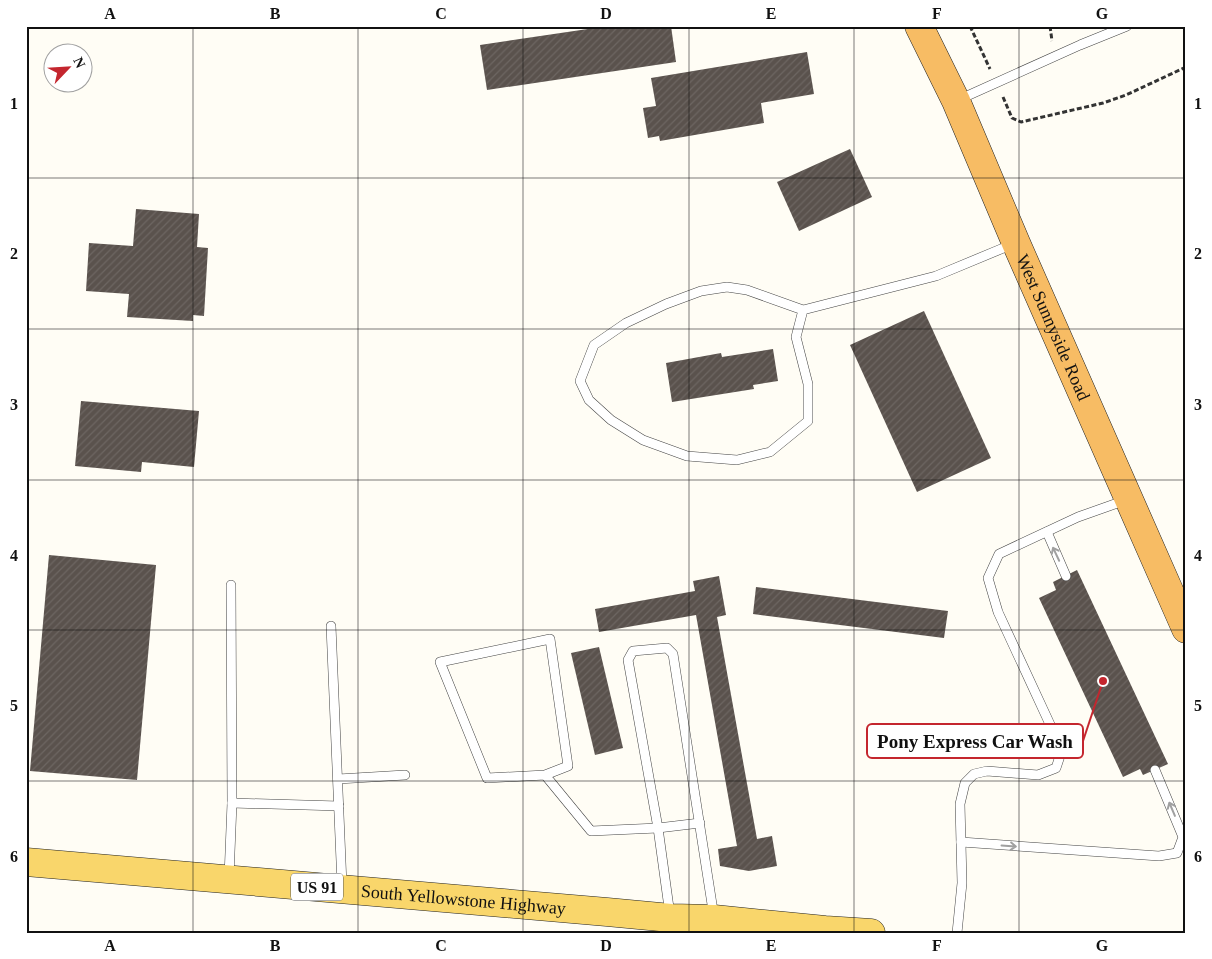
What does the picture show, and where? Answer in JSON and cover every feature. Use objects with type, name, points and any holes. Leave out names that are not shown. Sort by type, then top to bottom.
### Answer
[{"type":"highway","name":"West Sunnyside Road","points":[[919,26],[956,101],[1128,499],[1182,613]]},
{"type":"main road","name":"South Yellowstone Highway","points":[[26,862],[671,918],[714,919],[871,933]]},
{"type":"lane","points":[[956,101],[1127,26]]},
{"type":"lane","points":[[803,310],[796,337],[808,384],[808,421],[770,452],[737,460],[688,456],[643,440],[611,420],[589,400],[580,382],[594,345],[626,323],[666,304],[701,291],[727,288],[747,290],[803,310],[936,276],[1016,242]]},
{"type":"lane","points":[[957,933],[962,883],[960,804],[965,783],[974,774],[987,772],[1038,775],[1056,768],[1061,753],[1054,733],[998,612],[988,578],[999,554],[1078,517],[1128,499]]},
{"type":"lane","points":[[1046,532],[1066,576]]},
{"type":"lane","points":[[229,880],[232,803],[231,585]]},
{"type":"lane","points":[[332,626],[342,890]]},
{"type":"lane","points":[[550,639],[568,766],[545,775],[487,778],[440,662],[550,639]]},
{"type":"lane","points":[[671,918],[658,828],[628,660],[633,651],[667,648],[673,654],[714,919]]},
{"type":"lane","points":[[961,842],[1160,856],[1177,853],[1183,837],[1155,770]]},
{"type":"lane","points":[[338,779],[405,775]]},
{"type":"lane","points":[[545,775],[592,831],[658,828],[700,823]]},
{"type":"lane","points":[[232,803],[339,806]]},
{"type":"path","points":[[970,26],[1012,118],[1021,122],[1103,103],[1126,95],[1186,67]]},
{"type":"building","points":[[608,26],[671,26],[676,62],[487,90],[480,45]]},
{"type":"building","points":[[807,52],[814,94],[761,103],[764,123],[660,141],[659,136],[648,138],[643,108],[656,106],[651,78]]},
{"type":"building","points":[[850,149],[872,197],[799,231],[777,182]]},
{"type":"building","points":[[136,209],[199,214],[197,247],[208,248],[204,316],[193,315],[193,321],[127,317],[129,294],[86,291],[89,243],[133,246]]},
{"type":"building","points":[[924,311],[991,458],[917,492],[850,345]]},
{"type":"building","points":[[773,349],[778,381],[753,385],[754,389],[672,402],[666,363],[721,353],[722,357]]},
{"type":"building","points":[[81,401],[199,411],[194,467],[142,462],[141,472],[75,466]]},
{"type":"building","points":[[49,555],[156,565],[137,780],[30,771]]},
{"type":"building","points":[[1077,570],[1168,764],[1143,775],[1140,769],[1123,777],[1039,598],[1056,590],[1053,582]]},
{"type":"building","points":[[719,576],[726,615],[717,617],[757,839],[772,836],[777,866],[749,871],[720,866],[718,849],[737,846],[696,615],[599,632],[595,609],[695,591],[693,581]]},
{"type":"building","points":[[756,587],[948,611],[944,638],[753,614]]},
{"type":"building","points":[[599,647],[623,748],[595,755],[571,653]]},
{"type":"place","name":"Pony Express Car Wash","points":[[1103,681]]}]
